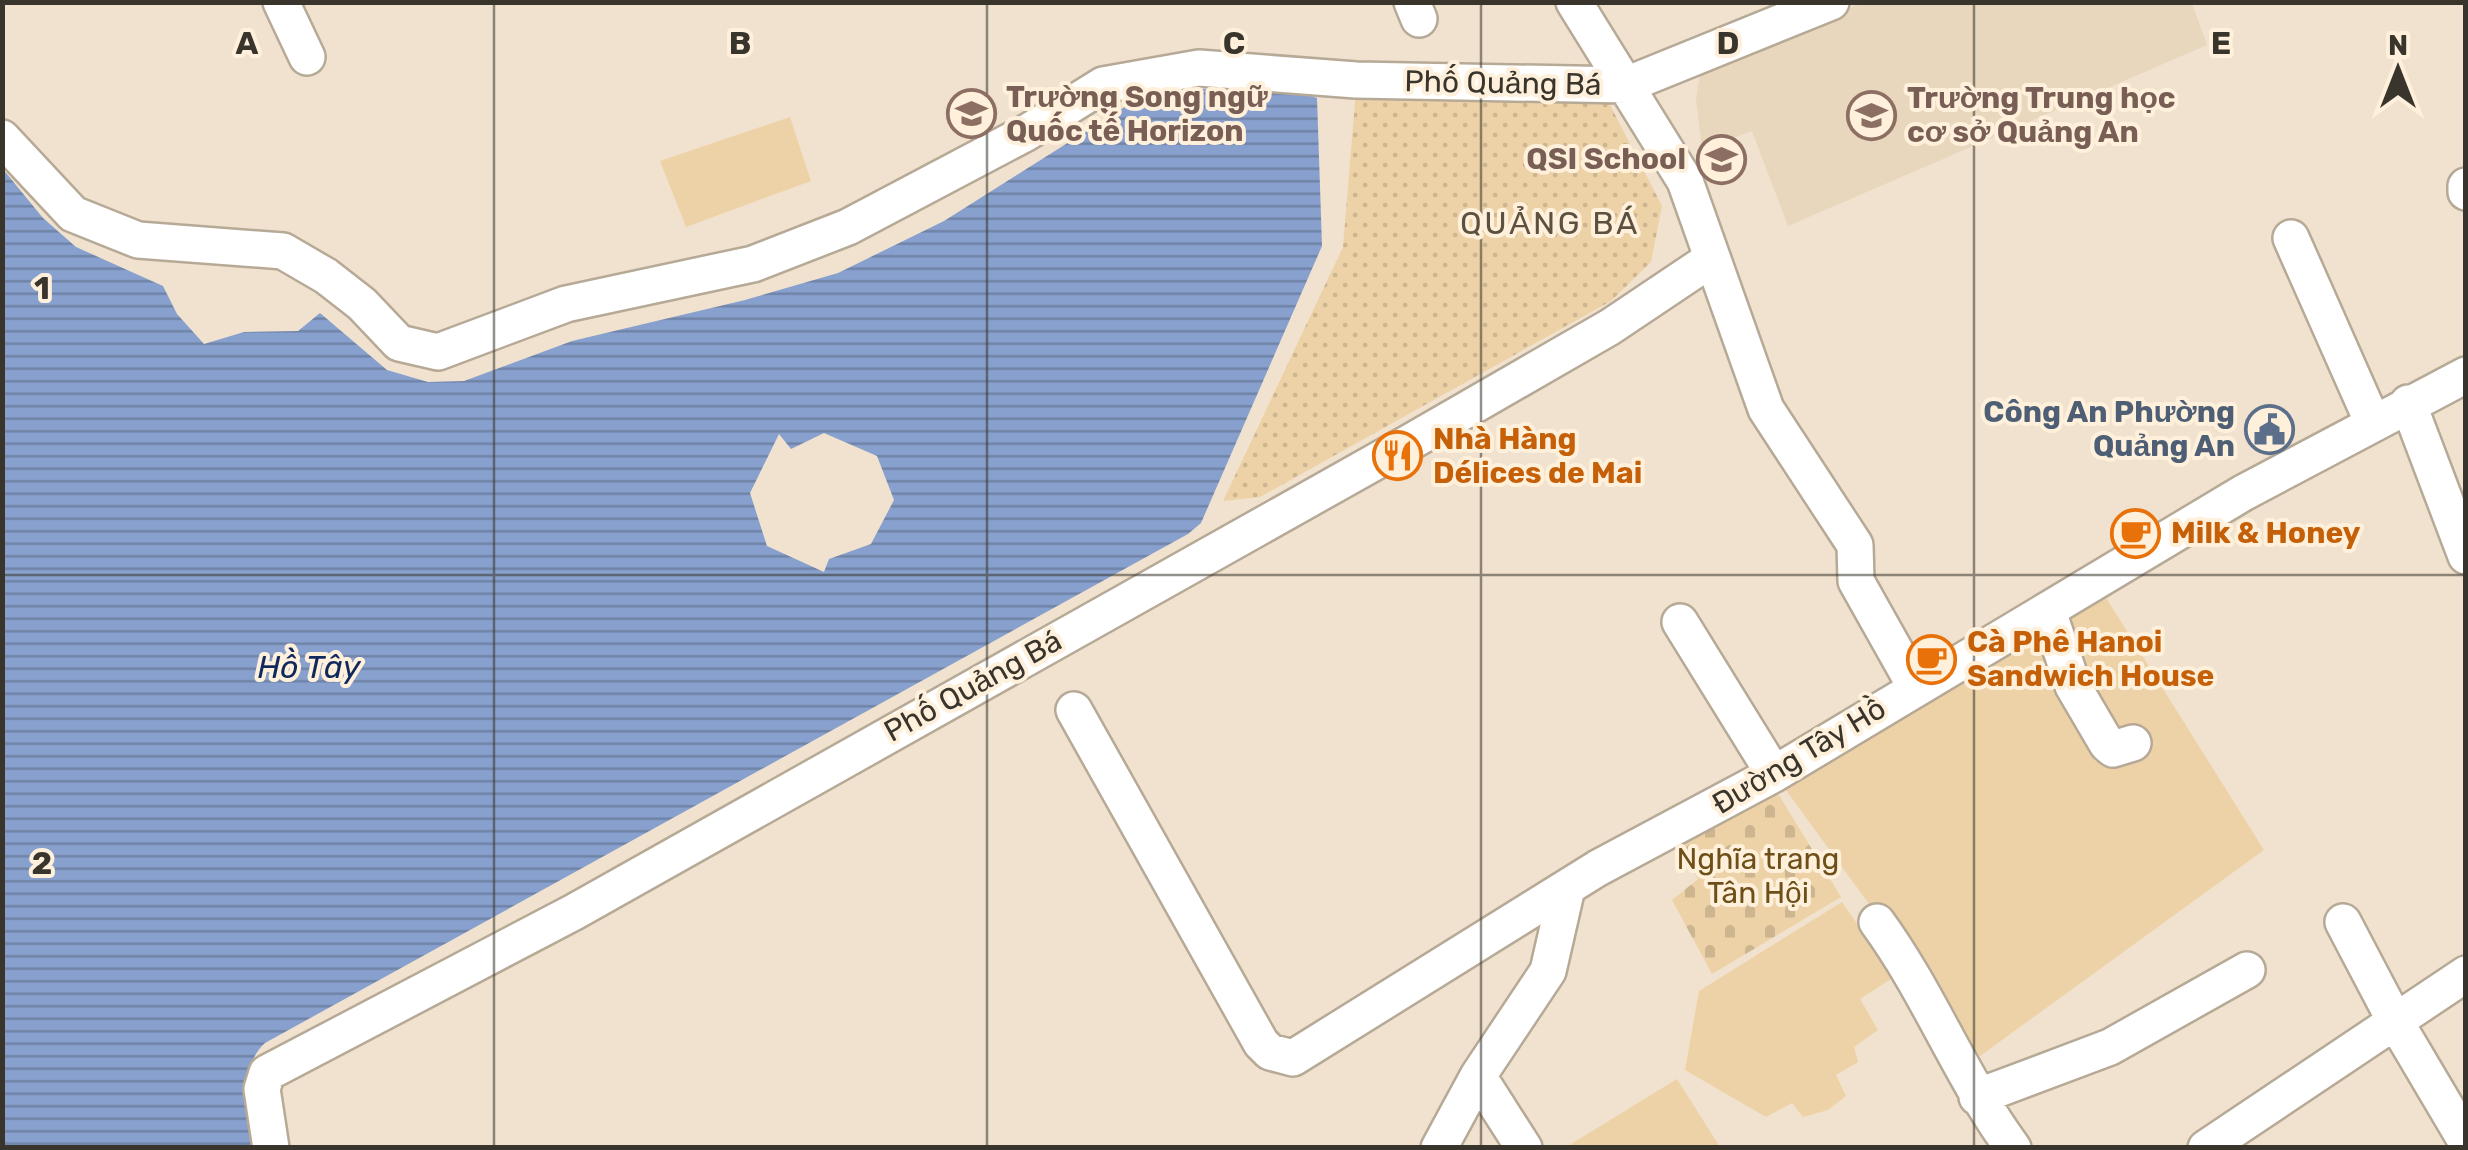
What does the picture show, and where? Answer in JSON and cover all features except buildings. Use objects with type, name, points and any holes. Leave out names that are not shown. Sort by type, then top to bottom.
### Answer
[{"type":"street","points":[[281,2],[307,57]]},
{"type":"street","points":[[1574,2],[1626,86],[1762,16],[1831,2]]},
{"type":"street","name":"Phố Quảng Bá","points":[[2,138],[73,214],[138,240],[284,251],[326,276],[399,343],[438,352],[566,304],[753,264],[848,227],[1026,133],[1103,85],[1199,68],[1356,80],[1626,86],[1685,182],[1710,260],[1610,327],[1406,444],[574,912],[267,1073],[262,1089],[272,1148]]},
{"type":"street","points":[[2291,238],[2372,422]]},
{"type":"street","points":[[1710,260],[1766,409],[1855,545],[1856,581],[1915,686]]},
{"type":"street","name":"Đường Tây Hồ","points":[[1074,710],[1261,1044],[1280,1056],[1293,1058],[1567,888],[1774,774],[2242,492],[2466,375]]},
{"type":"street","points":[[2408,403],[2466,556]]},
{"type":"street","points":[[2048,611],[2073,686],[2102,736],[2114,749],[2133,743]]},
{"type":"street","points":[[1680,622],[1774,774]]},
{"type":"street","points":[[1438,1148],[1478,1076],[1548,971],[1567,888]]},
{"type":"street","points":[[1877,922],[1911,969],[1977,1097],[2013,1148]]},
{"type":"street","points":[[2343,922],[2394,1021],[2466,1141]]},
{"type":"street","points":[[1977,1097],[2110,1047],[2248,970]]},
{"type":"street","points":[[2206,1148],[2253,1136],[2394,1021],[2466,974]]},
{"type":"street","points":[[1478,1076],[1524,1148]]},
{"type":"shaded area","name":"Trường Trung học cơ sở Quảng An","points":[[1861,3],[2192,3],[2207,45],[1788,226],[1752,131],[1702,149],[1696,99],[1700,75]]},
{"type":"green space","points":[[1356,90],[1607,99],[1662,206],[1651,262],[1611,301],[1260,497],[1223,501],[1343,247]]},
{"type":"green space","points":[[790,117],[811,181],[686,227],[660,161]]},
{"type":"green space","points":[[2103,593],[2264,850],[1980,1056],[1780,782]]},
{"type":"green space","name":"Nghĩa trang Tân Hội","points":[[1771,782],[1841,897],[1712,974],[1672,900],[1698,879],[1675,835]]},
{"type":"green space","points":[[1842,902],[1894,977],[1860,999],[1878,1030],[1854,1047],[1858,1062],[1836,1075],[1846,1096],[1828,1110],[1803,1117],[1792,1103],[1766,1117],[1685,1070],[1699,991]]},
{"type":"green space","points":[[1677,1079],[1720,1147],[1571,1144]]},
{"type":"water","name":"Hồ Tây","points":[[1203,89],[1295,91],[1317,98],[1322,246],[1201,523],[1188,534],[265,1043],[256,1054],[249,1078],[257,1147],[3,1147],[2,168],[43,218],[76,247],[163,286],[177,314],[204,344],[244,332],[298,331],[320,313],[387,370],[428,382],[464,381],[572,341],[745,300],[838,273],[944,221],[1142,96]]},
{"type":"pier","points":[[824,433],[877,456],[894,500],[871,544],[829,559],[824,572],[767,546],[750,493],[779,434],[791,449]]},
{"type":"place","name":"Trường Song ngữ Quốc tế Horizon","points":[[971,114]]},
{"type":"place","name":"Trường Trung học cơ sở Quảng An","points":[[1872,115]]},
{"type":"place","name":"QSI School","points":[[1721,159]]},
{"type":"place","name":"Công An Phường Quảng An","points":[[2270,429]]},
{"type":"place","name":"Nhà Hàng Délices de Mai","points":[[1398,456]]},
{"type":"place","name":"Milk & Honey","points":[[2136,533]]},
{"type":"place","name":"Cà Phê Hanoi Sandwich House","points":[[1932,659]]},
{"type":"district","name":"QUẢNG BÁ","points":[[1550,223]]}]
